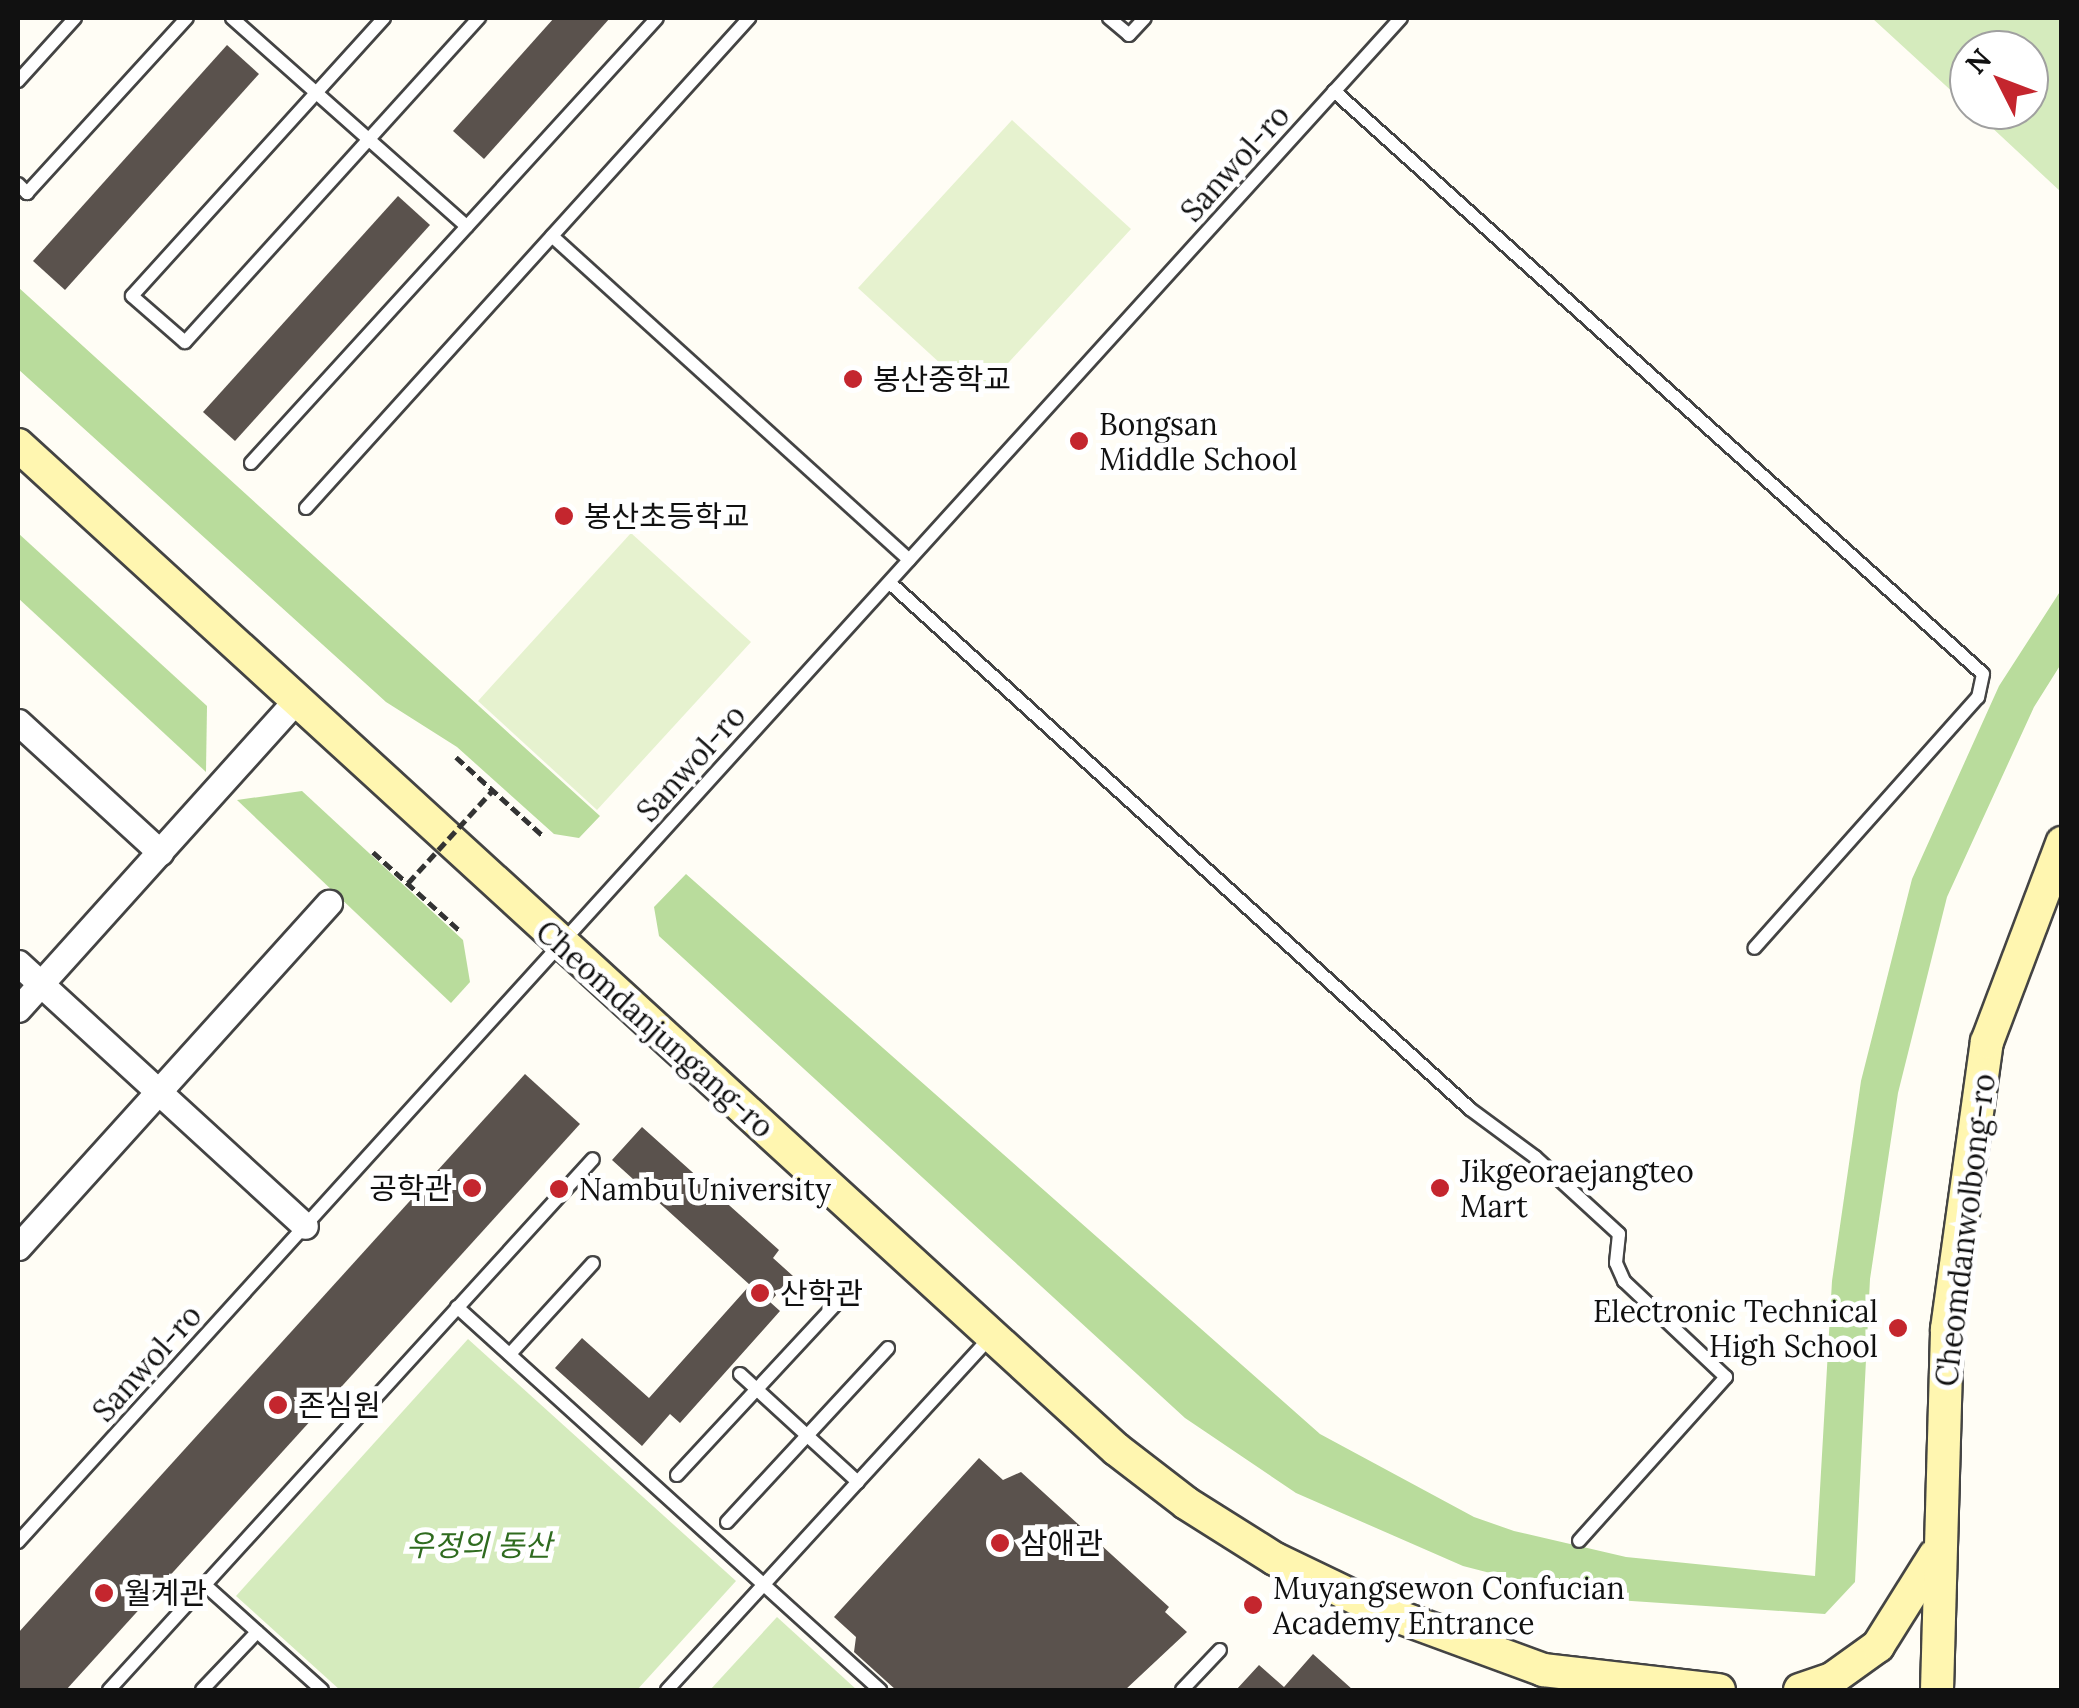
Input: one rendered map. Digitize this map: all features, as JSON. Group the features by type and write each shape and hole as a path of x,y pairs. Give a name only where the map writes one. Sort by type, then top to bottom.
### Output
{"street":[{"name":"Cheomdanjungang-ro","path":"18,446 1116,1449 1275,1559 1543,1680 1718,1690"},
{"path":"18,1009 298,699"},
{"path":"18,722 160,852"},
{"name":"Cheomdanwolbong-ro","path":"1938,1690 1947,1329 1987,1042 2062,843"},
{"path":"18,1247 329,903"},
{"path":"18,964 304,1226"},
{"path":"1800,1690 1832,1679 1878,1646 1922,1582 1941,1542"}],"lane":[{"path":"18,81 75,18"},
{"path":"18,184 27,192 186,18"},
{"path":"232,18 466,227"},
{"path":"384,18 132,296 185,342 480,18"},
{"path":"252,462 657,18"},
{"path":"306,508 749,18"},
{"path":"1110,18 1129,35 1145,18"},
{"name":"Sanwol-ro","path":"18,1542 1401,18"},
{"path":"1334,91 1983,674 1978,697 1754,948"},
{"path":"552,236 909,560"},
{"path":"890,582 1470,1110 1535,1158 1618,1234 1616,1263 1624,1281 1726,1377 1580,1541"},
{"path":"108,1690 592,1158"},
{"path":"510,1354 593,1263"},
{"path":"677,1475 838,1302"},
{"path":"458,1308 880,1690"},
{"path":"666,1690 992,1336"},
{"path":"727,1522 888,1348"},
{"path":"740,1374 858,1482"},
{"path":"205,1586 322,1690"},
{"path":"202,1690 256,1632"},
{"path":"1182,1690 1220,1650"}],"path":[{"path":"456,757 542,836"},
{"path":"408,883 492,790"},
{"path":"373,852 460,931"}],"green space":[{"path":"1872,18 2061,18 2061,192 1994,130 2049,130 2049,30 1949,30 1949,89"},
{"path":"1012,120 1131,229 977,397 858,288"},
{"path":"18,287 600,816 579,838 554,834 457,747 386,702 18,369"},
{"path":"18,533 207,706 206,772 18,598"},
{"path":"631,533 751,642 597,810 478,701"},
{"path":"2061,590 2061,664 2034,707 1947,897 1898,1093 1870,1279 1855,1582 1825,1614 1587,1598 1463,1566 1296,1493 1185,1418 659,936 654,907 686,874 1320,1434 1474,1517 1514,1531 1626,1557 1815,1576 1832,1281 1861,1081 1912,879 1999,686"},
{"path":"302,791 463,940 470,982 451,1003 237,800"},
{"name":"우정의 동산","path":"468,1339 736,1581 637,1690 340,1690 236,1596"},
{"path":"777,1617 857,1690 710,1690"}],"building":[{"path":"554,18 610,18 484,159 453,131"},
{"path":"227,45 259,74 65,290 33,261"},
{"path":"398,196 430,225 235,441 203,412"},
{"path":"525,1074 580,1124 66,1690 18,1690 18,1633"},
{"name":"산학관","path":"642,1127 779,1250 773,1258 793,1276 770,1302 780,1311 680,1423 670,1414 642,1446 555,1368 582,1338 649,1398 750,1285 612,1160"},
{"name":"삼애관","path":"979,1458 1003,1480 1021,1472 1169,1607 1165,1612 1187,1632 1125,1690 896,1690 854,1652 856,1637 834,1617"},
{"path":"1313,1654 1353,1690 1236,1690 1259,1665 1284,1687"}],"place":[{"name":"봉산중학교","path":"853,379"},
{"name":"Bongsan Middle School","path":"1079,441"},
{"name":"봉산초등학교","path":"564,516"},
{"name":"공학관","path":"472,1188"},
{"name":"Jikgeoraejangteo Mart","path":"1440,1188"},
{"name":"Nambu University","path":"559,1189"},
{"name":"산학관","path":"760,1293"},
{"name":"Electronic Technical High School","path":"1898,1328"},
{"name":"존심원","path":"278,1405"},
{"name":"삼애관","path":"1000,1543"},
{"name":"월계관","path":"104,1593"},
{"name":"Muyangsewon Confucian Academy Entrance","path":"1253,1605"}]}
